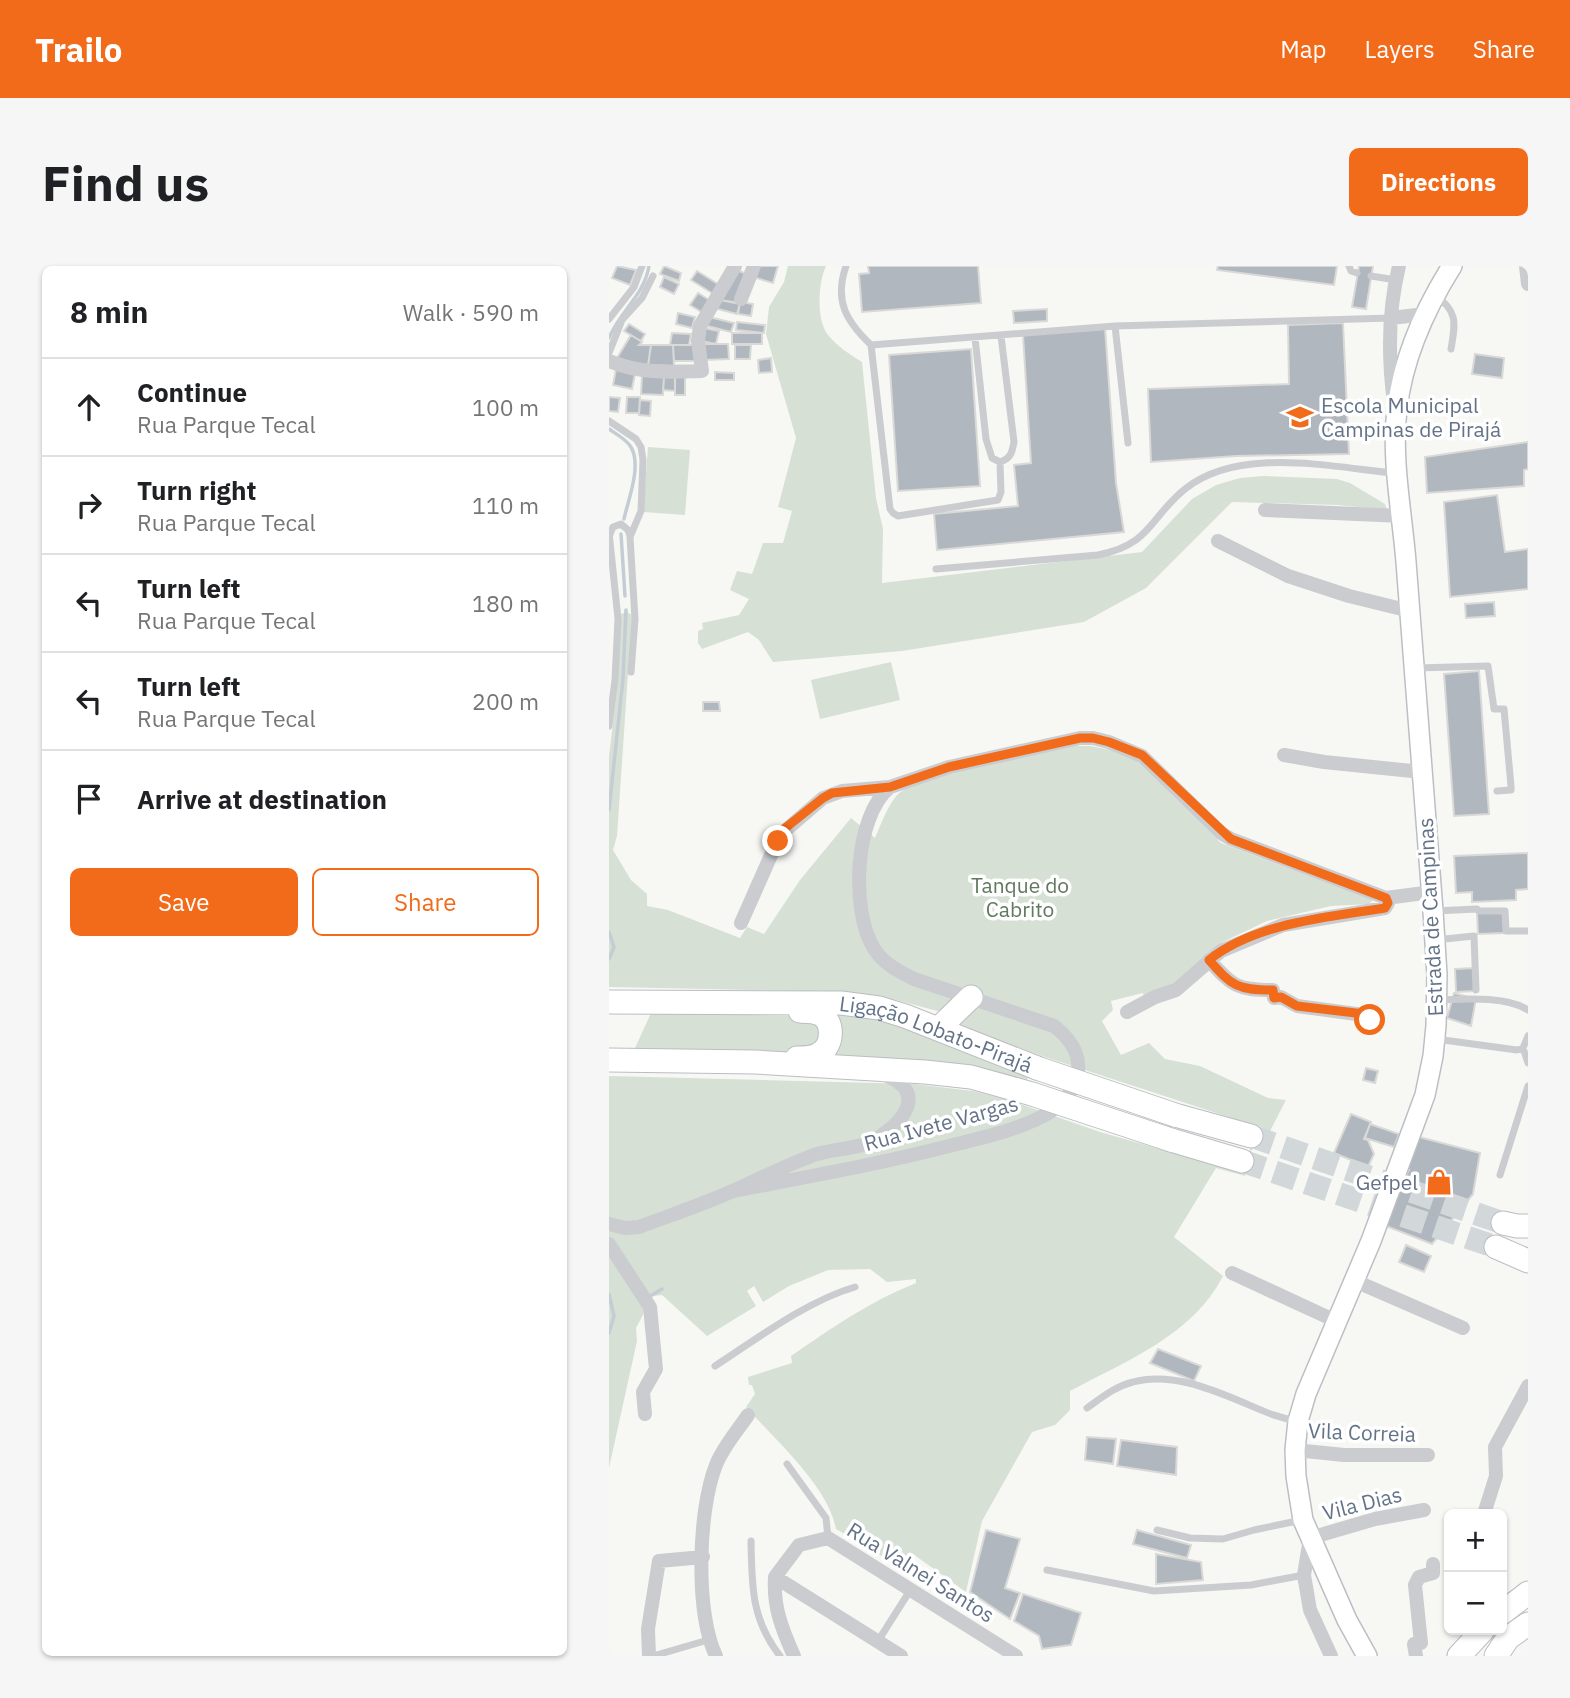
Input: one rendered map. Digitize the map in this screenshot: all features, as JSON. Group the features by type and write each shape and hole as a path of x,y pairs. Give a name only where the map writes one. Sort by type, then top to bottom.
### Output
{"main road":[{"name":"Estrada de Campinas","path":"1367,1656 1347,1620 1306,1529 1296,1476 1295,1450 1298,1421 1306,1394 1355,1281 1426,1094 1435,1039 1435,940 1403,516 1394,439 1408,359 1425,314 1452,266"},
{"path":"939,1028 971,997"},
{"name":"Ligação Lobato-Pirajá","path":"609,1002 841,1003 879,1008 939,1028 1037,1068 1175,1115 1251,1136"},
{"path":"729,1004 816,1012 829,1024 828,1044 819,1055 811,1058 755,1062"},
{"name":"Ligação Lobato-Pirajá","path":"609,1060 755,1062 971,1077 1242,1161"},
{"path":"1503,1223 1528,1226"},
{"path":"1496,1247 1528,1261"},
{"path":"1507,1609 1528,1593"},
{"path":"1496,1656 1508,1638 1528,1624"},
{"path":"1511,1656 1528,1624"},
{"path":"1459,1656 1478,1635"}],"street":[{"path":"609,360 627,369 639,371 702,371 698,341 700,326 735,266"},
{"path":"741,299 754,266"},
{"path":"1526,266 1528,284"},
{"path":"1396,419 1389,368 1391,318 1398,273"},
{"path":"1391,318 1425,314"},
{"path":"1265,510 1403,516"},
{"path":"1218,541 1288,576 1349,596 1410,611"},
{"path":"741,923 784,829 832,793 890,787 949,767 1080,738 1093,738 1142,755 1231,839 1386,898 1432,902"},
{"path":"1284,755 1422,772"},
{"name":"Rua Ivete Vargas","path":"733,1191 857,1167 979,1138 1036,1120 1066,1101 1074,1089 1079,1066 1077,1055 1063,1033 1045,1022 898,972 875,951 868,935 861,901 861,845 874,804 890,787"},
{"path":"1127,1012 1155,997 1176,990 1223,950 1285,924 1385,908 1388,903 1386,898"},
{"path":"1209,960 1231,984 1258,990 1273,990 1274,998 1281,997 1297,1006 1364,1014 1370,1020"},
{"name":"Rua Ivete Vargas","path":"609,1224 625,1228 639,1227 733,1191 821,1152 868,1142 899,1120 909,1102 908,1092 893,1078 866,1068"},
{"path":"609,1244 648,1302 651,1313 656,1369 643,1392 645,1414"},
{"path":"1232,1273 1336,1321"},
{"path":"1355,1281 1463,1328"},
{"path":"1486,1509 1496,1476 1495,1447 1528,1386"},
{"path":"716,1656 708,1640 703,1557 705,1507 717,1462 748,1415"},
{"name":"Vila Correia","path":"1295,1450 1344,1455 1428,1455"},
{"name":"Vila Dias","path":"1306,1529 1424,1510"},
{"path":"1306,1529 1304,1575 1310,1610 1331,1656"},
{"name":"Rua Valnei Santos","path":"775,1577 799,1545 828,1538 1016,1656"},
{"path":"651,1656 648,1629 659,1561 703,1557"},
{"path":"1416,1656 1413,1644 1421,1643 1415,1585 1419,1577 1433,1573 1433,1564"},
{"path":"1304,1575 1325,1570"},
{"path":"794,1656 778,1621 773,1597 775,1577 881,1648 901,1656"}],"lane":[{"path":"609,318 634,287 642,266"},
{"path":"846,266 842,292 844,308 850,324 871,345 890,509 893,513 898,516 994,502 998,500 1001,492 1000,462"},
{"path":"1349,266 1351,271 1357,273"},
{"path":"1371,276 1398,273"},
{"path":"609,353 622,320 642,298 653,276"},
{"path":"1435,295 1452,310 1455,324 1451,349"},
{"path":"871,345 1115,326 1391,318"},
{"path":"1115,326 1128,443"},
{"path":"975,338 986,439 992,458 1000,462 1007,460 1012,454 1014,442 1001,336"},
{"path":"609,421 636,439 642,453 641,512 630,537"},
{"path":"936,569 1098,555 1122,549 1139,539 1183,490 1202,476 1221,468 1241,464 1286,463 1398,473"},
{"path":"609,726 615,681 617,604 610,533 613,527 621,524 628,530 630,537 635,602 631,672"},
{"path":"617,604 635,602"},
{"path":"1415,668 1488,666 1494,709 1504,709 1511,786 1511,790 1497,791"},
{"path":"1432,902 1479,911 1505,911 1506,931 1528,931"},
{"path":"1435,940 1474,936 1476,990"},
{"path":"1437,1000 1478,999 1520,1005 1528,1010"},
{"path":"1528,1036 1523,1048 1528,1063"},
{"path":"1435,1039 1510,1050 1523,1048"},
{"path":"1500,1175 1528,1086"},
{"path":"715,1366 782,1323 839,1292 855,1287"},
{"path":"1087,1408 1108,1393 1132,1382 1159,1379 1184,1381 1241,1401 1275,1417 1298,1421"},
{"path":"787,1464 826,1518 828,1538"},
{"path":"1157,1530 1190,1538 1216,1540 1306,1529"},
{"path":"751,1541 757,1615 766,1637 781,1656"},
{"path":"1047,1570 1154,1591 1251,1585 1304,1575"},
{"path":"881,1648 911,1589"},
{"path":"651,1656 708,1640"}],"green space":[{"path":"788,266 826,266 819,301 824,328 835,343 862,362 876,498 883,529 882,583 1142,552 1192,499 1216,485 1240,478 1263,476 1337,479 1350,483 1385,504 1387,510 1338,505 1232,502 1146,588 1084,622 902,651 773,662 759,640 748,632 702,649 698,643 698,631 703,629 702,623 739,615 749,599 730,590 737,571 752,574 763,543 783,543 792,511 778,507 796,438 766,334 769,307 784,282"},
{"path":"648,447 690,450 685,515 643,512"},
{"name":"Tanque do Cabrito","path":"627,612 632,615 617,836 613,850 631,880 647,894 647,906 668,910 740,938 747,927 764,934 800,880 851,818 875,838 893,800 909,787 953,772 1072,746 1112,750 1137,761 1221,843 1373,900 1369,904 1331,906 1267,921 1223,942 1170,986 1144,997 1143,993 1111,1001 1113,1010 1102,1021 1121,1055 1149,1043 1165,1059 1200,1066 1268,1098 1286,1100 1270,1131 1258,1126 1245,1176 1216,1168 1174,1237 1223,1276 1210,1297 1194,1315 1156,1344 1070,1391 1070,1410 1055,1425 1032,1432 982,1521 966,1592 913,1554 903,1569 836,1529 823,1496 812,1480 746,1407 755,1394 752,1385 749,1385 748,1377 792,1363 791,1356 821,1335 867,1307 916,1283 916,1279 887,1282 870,1269 828,1270 789,1286 763,1302 754,1286 747,1291 756,1306 707,1336 662,1295 653,1296 636,1328 637,1341 609,1468 609,1076 914,1084 973,1091 1006,1099 1100,1132 1244,1173 1256,1126 1042,1056 965,1028 941,1012 896,1000 859,994 802,991 609,987 609,756 618,682 621,614"},
{"path":"891,662 900,700 820,719 811,680"},
{"path":"827,1011 879,1018 930,1034 1029,1074 1026,1083 827,1060"},
{"path":"651,1013 800,1016 816,1020 822,1041 796,1053 635,1048"}],"building":[{"path":"617,266 636,270 630,285 612,278"},
{"path":"664,266 681,273 679,281 660,274"},
{"path":"757,266 778,266 773,283 753,277"},
{"path":"868,266 978,266 981,303 862,312 859,274 869,273"},
{"path":"1218,266 1337,266 1334,285 1217,270"},
{"path":"1359,266 1373,266 1366,309 1352,307"},
{"path":"737,270 749,275 736,303 720,300"},
{"path":"697,271 721,286 715,295 691,280"},
{"path":"664,277 679,284 674,294 660,287"},
{"path":"698,293 711,301 703,313 690,305"},
{"path":"720,300 740,303 737,314 714,308"},
{"path":"740,302 753,304 751,316 738,314"},
{"path":"1047,309 1047,321 1014,323 1013,311"},
{"path":"678,313 695,317 692,328 676,324"},
{"path":"709,317 734,323 731,332 707,326"},
{"path":"737,322 765,325 764,333 736,330"},
{"path":"1343,323 1349,454 1236,456 1151,462 1148,389 1289,384 1288,325"},
{"path":"629,324 645,334 641,341 624,331"},
{"path":"704,328 719,331 716,344 701,341"},
{"path":"1105,328 1116,483 1124,532 937,550 934,514 1018,506 1014,465 1031,463 1023,335"},
{"path":"672,333 691,334 689,345 670,345"},
{"path":"732,333 762,333 762,344 732,344"},
{"path":"631,335 642,342 639,345 651,345 648,367 617,358"},
{"path":"703,344 728,344 729,359 704,360"},
{"path":"651,345 673,345 674,366 648,365"},
{"path":"673,345 694,345 698,361 674,361"},
{"path":"735,345 751,345 750,359 735,359"},
{"path":"971,349 980,486 898,491 889,355"},
{"path":"1475,354 1504,358 1502,378 1472,374"},
{"path":"771,358 772,372 759,373 758,360"},
{"path":"616,369 635,374 632,389 613,385"},
{"path":"715,372 734,373 734,380 715,380"},
{"path":"642,375 664,377 663,395 641,394"},
{"path":"675,376 685,376 685,395 675,395"},
{"path":"675,376 675,391 663,390 664,377"},
{"path":"609,397 620,398 618,412 609,411"},
{"path":"627,397 640,397 639,413 626,413"},
{"path":"640,400 651,401 650,416 639,415"},
{"path":"1528,442 1528,469 1524,470 1524,486 1427,493 1425,457"},
{"path":"1497,495 1505,552 1528,549 1528,589 1450,597 1444,502"},
{"path":"1494,602 1495,616 1466,618 1465,604"},
{"path":"1479,671 1489,814 1454,816 1444,674"},
{"path":"703,702 719,702 720,711 703,711"},
{"path":"1528,853 1528,889 1516,890 1516,900 1472,902 1472,892 1456,893 1454,856"},
{"path":"1504,912 1505,933 1478,934 1477,913"},
{"path":"1474,968 1475,991 1456,992 1455,969"},
{"path":"1454,993 1476,999 1471,1026 1447,1018"},
{"path":"1366,1068 1378,1071 1375,1083 1363,1080"},
{"path":"1351,1114 1371,1122 1364,1139 1368,1140 1374,1154 1368,1167 1334,1153"},
{"path":"1370,1124 1399,1134 1394,1147 1365,1138"},
{"name":"Gefpel","path":"1419,1137 1480,1153 1473,1194 1432,1244 1381,1224 1409,1170 1405,1169"},
{"path":"1406,1245 1431,1256 1424,1272 1399,1262"},
{"path":"1158,1349 1201,1366 1194,1381 1150,1363"},
{"path":"1087,1437 1116,1439 1113,1464 1085,1460"},
{"path":"1121,1440 1177,1447 1176,1475 1117,1466"},
{"path":"986,1530 1020,1539 1005,1588 1020,1593 1010,1619 970,1592"},
{"path":"1137,1530 1191,1545 1187,1558 1133,1544"},
{"path":"1156,1554 1201,1562 1203,1580 1156,1584"},
{"path":"1023,1594 1081,1613 1071,1645 1042,1649 1039,1636 1014,1621"}],"waterway":[{"path":"609,338 637,295 649,266"},
{"path":"609,429 631,447 634,455 635,473 624,519"},
{"path":"621,534 625,596"},
{"path":"609,810 623,679 626,610"},
{"path":"609,932 614,947 609,959"},
{"path":"652,1295 662,1289"},
{"path":"609,1294 614,1316 609,1333"}],"tunnel":[{"path":"1251,1136 1503,1223"},
{"path":"1242,1161 1496,1247"}],"place":[{"name":"Escola Municipal Campinas de Pirajá","path":"1300,417"},
{"name":"Gefpel","path":"1439,1182"}],"route":[{"path":"778,841 784,829 832,793 890,787 949,767 1080,738 1109,742 1142,755 1221,833 1231,839 1388,900 1385,908 1285,924 1223,950 1209,960 1231,984 1248,989 1273,990 1274,998 1281,997 1297,1006 1364,1014 1370,1020"}]}
